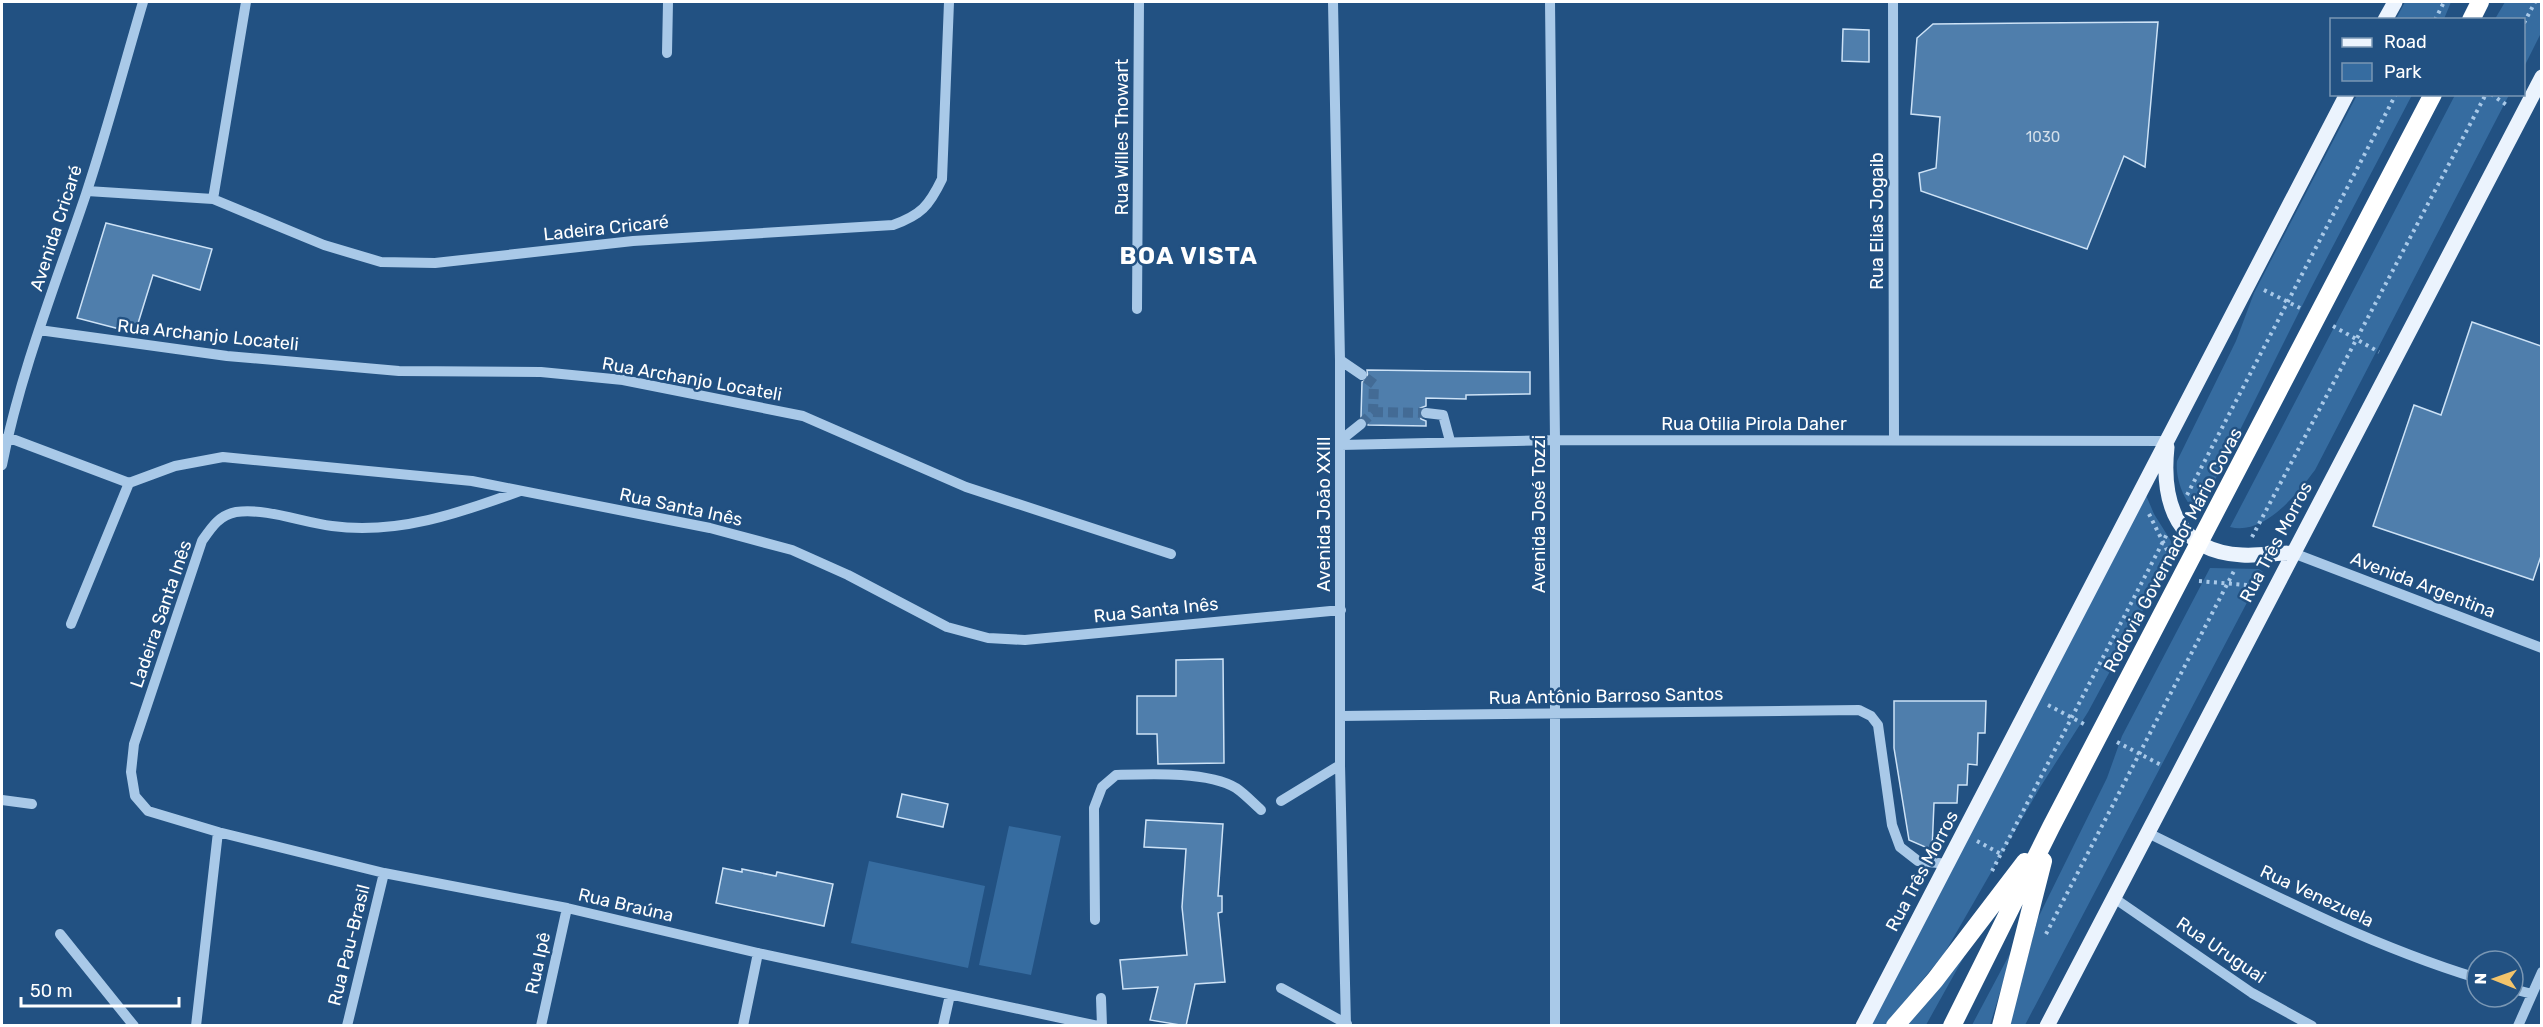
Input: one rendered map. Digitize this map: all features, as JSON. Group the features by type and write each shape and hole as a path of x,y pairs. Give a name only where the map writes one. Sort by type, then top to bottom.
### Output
{"highway":[{"path":"2472,18 2480,2"},
{"name":"Rodovia Governador Mário Covas","path":"1952,1026 2051,827 2200,546 2432,96"},
{"path":"1895,1026 1935,980 2051,827"},
{"path":"2001,1026 2051,827"}],"main road":[{"path":"2386,18 2395,2"},
{"name":"Rua Três Morros","path":"2047,1026 2541,77"},
{"name":"Rua Três Morros","path":"1863,1026 2346,96"},
{"path":"2168,441 2166,484 2176,517 2200,546 2242,555 2293,553"}],"street":[{"name":"Avenida Cricaré","path":"2,465 7,437 39,330 87,191 144,2"},
{"path":"213,199 246,2"},
{"path":"667,53 668,2"},
{"name":"Ladeira Cricaré","path":"87,191 213,199 324,245 381,262 435,263 633,241 893,225 914,218 931,201 942,179 949,2"},
{"name":"Rua Willes Thowart","path":"1137,309 1139,2"},
{"name":"Avenida João XXIII","path":"1333,2 1341,443 1340,765 1347,1025"},
{"name":"Avenida José Tozzi","path":"1550,2 1555,440 1555,1026"},
{"name":"Rua Elias Jogaib","path":"1893,2 1894,440"},
{"name":"Rua Archanjo Locateli","path":"39,330 250,358 399,371 541,372 623,380 657,386 803,416 966,487 1171,555"},
{"path":"1340,360 1362,375"},
{"path":"1426,413 1443,415 1450,441"},
{"path":"1341,443 1361,424"},
{"path":"7,437 129,483 71,624"},
{"name":"Rua Otilia Pirola Daher","path":"1341,443 1555,440 2168,441"},
{"name":"Rua Santa Inês","path":"129,483 175,466 224,457 472,481 710,528 792,550 848,575 947,627 988,639 1025,640 1341,609"},
{"name":"Ladeira Santa Inês","path":"148,811 135,796 131,772 134,744 202,541 218,519 235,512 258,512 333,526 386,528 458,513 520,491"},
{"name":"Avenida Argentina","path":"2293,553 2541,648"},
{"name":"Rua Antônio Barroso Santos","path":"1340,716 1859,710 1871,716 1878,725 1892,825 1900,847 1918,861 1948,864"},
{"path":"1281,801 1340,765"},
{"path":"1095,920 1094,808 1102,787 1116,775 1166,774 1218,781 1235,788 1261,810"},
{"path":"2,800 32,804"},
{"name":"Rua Braúna","path":"148,811 218,832 384,873 567,908 758,953 1100,1026"},
{"path":"196,1026 218,832"},
{"name":"Rua Venezuela","path":"2148,833 2350,932 2425,962 2465,974"},
{"name":"Rua Pau-Brasil","path":"346,1026 384,873"},
{"name":"Rua Uruguai","path":"2114,898 2252,993 2312,1026"},
{"name":"Rua Ipê","path":"541,1026 567,908"},
{"path":"60,934 134,1026"},
{"path":"742,1026 758,953"},
{"path":"2518,1026 2541,972"},
{"path":"1281,988 1347,1025"},
{"path":"2525,992 2532,994"},
{"path":"943,1026 950,994"},
{"path":"1100,1026 1101,998"}],"path":[{"path":"2436,18 2444,2"},
{"path":"2525,20 2535,2"},
{"path":"1990,875 2395,96"},
{"path":"1963,834 2001,854"}],"green space":[{"path":"2405,2 2451,2 2444,18 2397,18"},
{"path":"2505,2 2541,2 2541,33 2525,65 2525,18 2496,18"},
{"path":"2356,96 2411,96 2310,290 2199,512 2185,497 2177,475 2177,461 2236,341 2254,293"},
{"path":"2454,96 2508,96 2315,470 2289,501 2267,519 2243,528 2230,527"},
{"path":"2146,495 2154,514 2176,549 2088,712 2039,789 1944,954 1885,1025 1870,1026"},
{"path":"2210,568 2259,569 2263,572 2025,1025 2009,1026 2038,918 2107,778 2122,736"},
{"path":"1009,826 1061,836 1031,975 979,965"},
{"path":"869,861 985,886 968,968 851,943"},
{"path":"2014,946 1990,1025 1972,1025"},
{"path":"1965,955 1926,1025 1903,1026"}],"building":[{"path":"2158,22 2145,167 2124,156 2087,249 1921,191 1919,173 1936,168 1940,117 1911,114 1917,38 1933,24"},
{"path":"1843,29 1869,30 1869,62 1842,61"},
{"path":"106,223 212,249 200,290 153,275 135,333 77,318"},
{"path":"2472,322 2541,346 2541,556 2533,580 2373,526 2414,405 2441,415"},
{"path":"1367,370 1530,372 1530,394 1466,395 1466,399 1426,398 1426,406 1420,408 1419,413 1421,419 1426,421 1426,426 1368,425 1366,419 1361,417 1362,382 1368,379"},
{"path":"1223,659 1224,763 1158,764 1157,734 1137,734 1137,696 1176,696 1176,660"},
{"path":"1894,701 1986,701 1985,733 1978,733 1977,765 1968,764 1967,785 1958,785 1957,803 1934,803 1932,850 1909,840 1894,748"},
{"path":"902,794 948,804 943,827 897,817"},
{"path":"1146,820 1223,824 1218,896 1222,896 1222,912 1218,913 1225,982 1195,984 1186,1026 1150,1020 1158,987 1123,989 1120,960 1187,955 1182,907 1186,849 1144,847"},
{"path":"723,868 742,872 742,869 776,876 777,872 833,884 824,926 716,903"}],"tunnel":[{"path":"1361,424 1373,412 1374,384 1362,375"},
{"path":"1373,412 1426,413"}],"district":[{"name":"BOA VISTA","path":"1189,256"}]}
